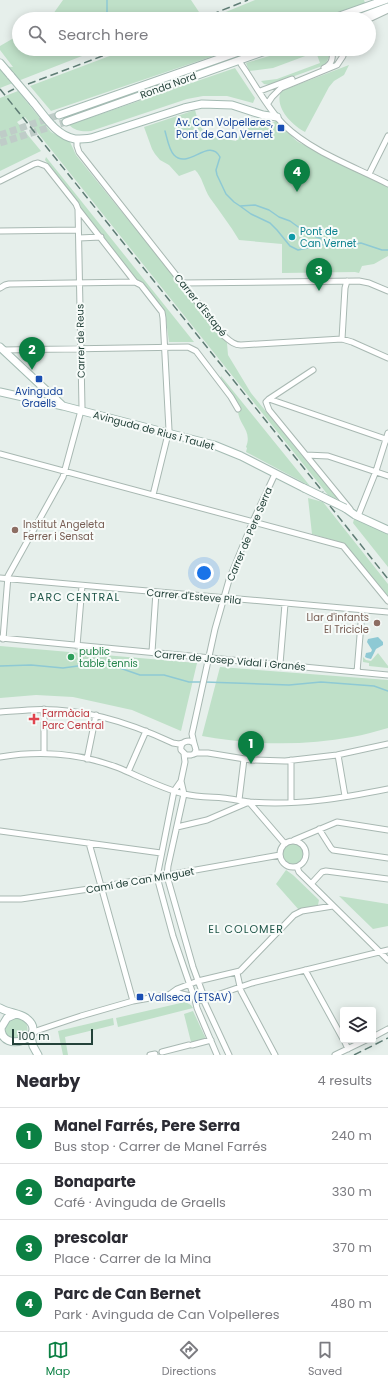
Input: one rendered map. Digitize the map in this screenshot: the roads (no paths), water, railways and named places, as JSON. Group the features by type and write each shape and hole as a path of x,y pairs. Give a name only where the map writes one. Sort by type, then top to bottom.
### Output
{"street":[{"path":"351,12 385,0"},
{"path":"376,13 388,9"},
{"path":"376,15 388,9"},
{"name":"Ronda Nord","path":"59,115 227,56"},
{"name":"Ronda Nord","path":"66,122 251,56"},
{"path":"260,92 327,66 331,62 333,56"},
{"path":"268,103 281,88 337,65 343,56"},
{"path":"0,63 56,129 64,135 77,139 91,138 184,108 202,104 232,105 264,115 277,117"},
{"path":"241,64 277,117 289,129 311,145 388,183"},
{"path":"369,174 388,136"},
{"name":"Carrer d'Estapé","path":"77,139 76,146 79,152 224,336 236,345 342,340 352,342 388,358"},
{"path":"0,181 38,163 46,166 135,282 141,285 162,312 164,318 170,426 153,495"},
{"name":"Carrer de Reus","path":"2,639 10,571 65,472 81,411 78,209"},
{"path":"0,231 78,230"},
{"path":"79,238 100,237"},
{"path":"342,340 347,281"},
{"path":"183,283 347,281 369,283 388,292"},
{"path":"0,288 9,284 135,282"},
{"path":"2,349 165,346 188,347 196,351 238,409"},
{"path":"2,349 64,406"},
{"path":"268,401 313,370"},
{"name":"Avinguda de Rius i Taulet","path":"0,392 64,406 214,445 346,508 357,516 388,530"},
{"path":"268,401 387,439"},
{"path":"268,401 269,410 357,516 376,471 388,433"},
{"path":"0,454 343,546 388,601"},
{"path":"306,455 328,456 388,476"},
{"name":"Carrer de Pere Serra","path":"195,744 192,734 223,598 253,521 275,474"},
{"name":"Carrer d'Esteve Pila","path":"0,578 362,611 388,612"},
{"path":"77,646 82,586"},
{"path":"152,652 156,592"},
{"path":"280,664 285,604"},
{"path":"357,672 362,611"},
{"name":"Carrer de Josep Vidal i Granés","path":"2,639 388,674"},
{"path":"44,710 44,753"},
{"path":"0,712 67,710 96,715 119,721 173,743 179,744 190,740 208,753"},
{"path":"87,759 96,715"},
{"path":"128,772 146,731"},
{"path":"192,734 184,742 181,748 185,762 181,781 174,791 156,877 173,936 195,998 197,1008 217,1055"},
{"path":"173,743 183,753 208,753 244,759 291,760 338,755 388,744"},
{"path":"185,762 196,750 195,744"},
{"path":"0,757 44,753 61,754 87,759 128,772 184,794 249,802 291,802 345,796 388,789"},
{"path":"338,755 345,796"},
{"path":"239,800 244,759"},
{"path":"291,760 291,802"},
{"path":"181,781 184,794 167,876 203,998 229,1055"},
{"path":"177,827 208,820 249,802"},
{"path":"249,802 284,844"},
{"path":"294,840 302,843 307,852 304,862 297,867 292,867 286,864 282,860 280,850 284,844 319,829 337,822 388,830"},
{"path":"319,829 333,850 388,858"},
{"path":"0,831 161,853"},
{"path":"89,843 133,1002"},
{"name":"Camí de Can Minguet","path":"0,899 21,899 101,887 280,855"},
{"path":"297,867 299,872 388,960"},
{"path":"311,884 322,872 326,871 388,879"},
{"path":"170,994 190,986 198,980 237,973 244,968 294,915 302,911 333,906"},
{"path":"20,1046 26,1043 36,1031 81,1016 133,1002 178,993 195,998 198,1001 240,986 388,950"},
{"path":"305,970 340,1034"},
{"path":"237,973 240,986 275,1055"},
{"path":"0,1008 22,1016 37,1026 47,1028"},
{"path":"0,1014 1,1033 4,1042 16,1046 26,1047 37,1055"},
{"path":"1,1026 7,1018 16,1014"},
{"path":"29,1020 32,1027 31,1036 33,1046 37,1055"},
{"path":"376,1035 388,1029"},
{"path":"162,1052 211,1040"},
{"path":"345,1043 348,1048"},
{"path":"335,1055 359,1043"}],"water":[{"path":"378,637 383,642 383,645 376,649 371,659 365,657 366,653 371,652 372,650 367,642 368,639"}],"waterway":[{"path":"107,0 107,12"},
{"path":"165,131 171,150 174,155 180,159 186,159 210,150 215,152 220,157 216,170 217,175 226,194 240,206 255,205 269,210 279,217 290,221 308,234 325,240 335,240 355,244 361,243 382,250 388,250"},
{"path":"240,206 251,214 270,223 290,246 298,250 321,245 343,243"},
{"path":"0,666 31,665 63,668 100,663 140,675 164,675 189,682 201,682"},
{"path":"205,682 289,685 321,682 374,686 388,691"}],"tunnel":[{"path":"0,135 59,115"},
{"path":"0,143 66,122"}],"railway":[{"path":"218,12 248,0"},
{"path":"28,84 102,56"},
{"path":"0,89 323,492"},
{"path":"8,92 14,89"},
{"path":"330,506 388,579"},
{"path":"354,1055 388,1038"}],"place":[{"name":"Av. Can Volpelleres, Pont de Can Vernet","path":"281,128"},
{"name":"Parc de Can Bernet","path":"297,192"},
{"name":"Pont de Can Vernet","path":"292,237"},
{"name":"prescolar","path":"319,291"},
{"name":"Bonaparte","path":"32,370"},
{"name":"Avinguda Graells","path":"39,379"},
{"name":"Institut Angeleta Ferrer i Sensat","path":"15,530"},
{"name":"Llar d'infants El Tricicle","path":"377,623"},
{"name":"public table tennis","path":"71,657"},
{"name":"Farmàcia Parc Central","path":"34,719"},
{"name":"Manel Farrés, Pere Serra","path":"251,764"},
{"name":"Vallseca (ETSAV)","path":"140,997"}],"district":[{"name":"PARC CENTRAL","path":"75,597"},
{"name":"EL COLOMER","path":"246,929"}]}
